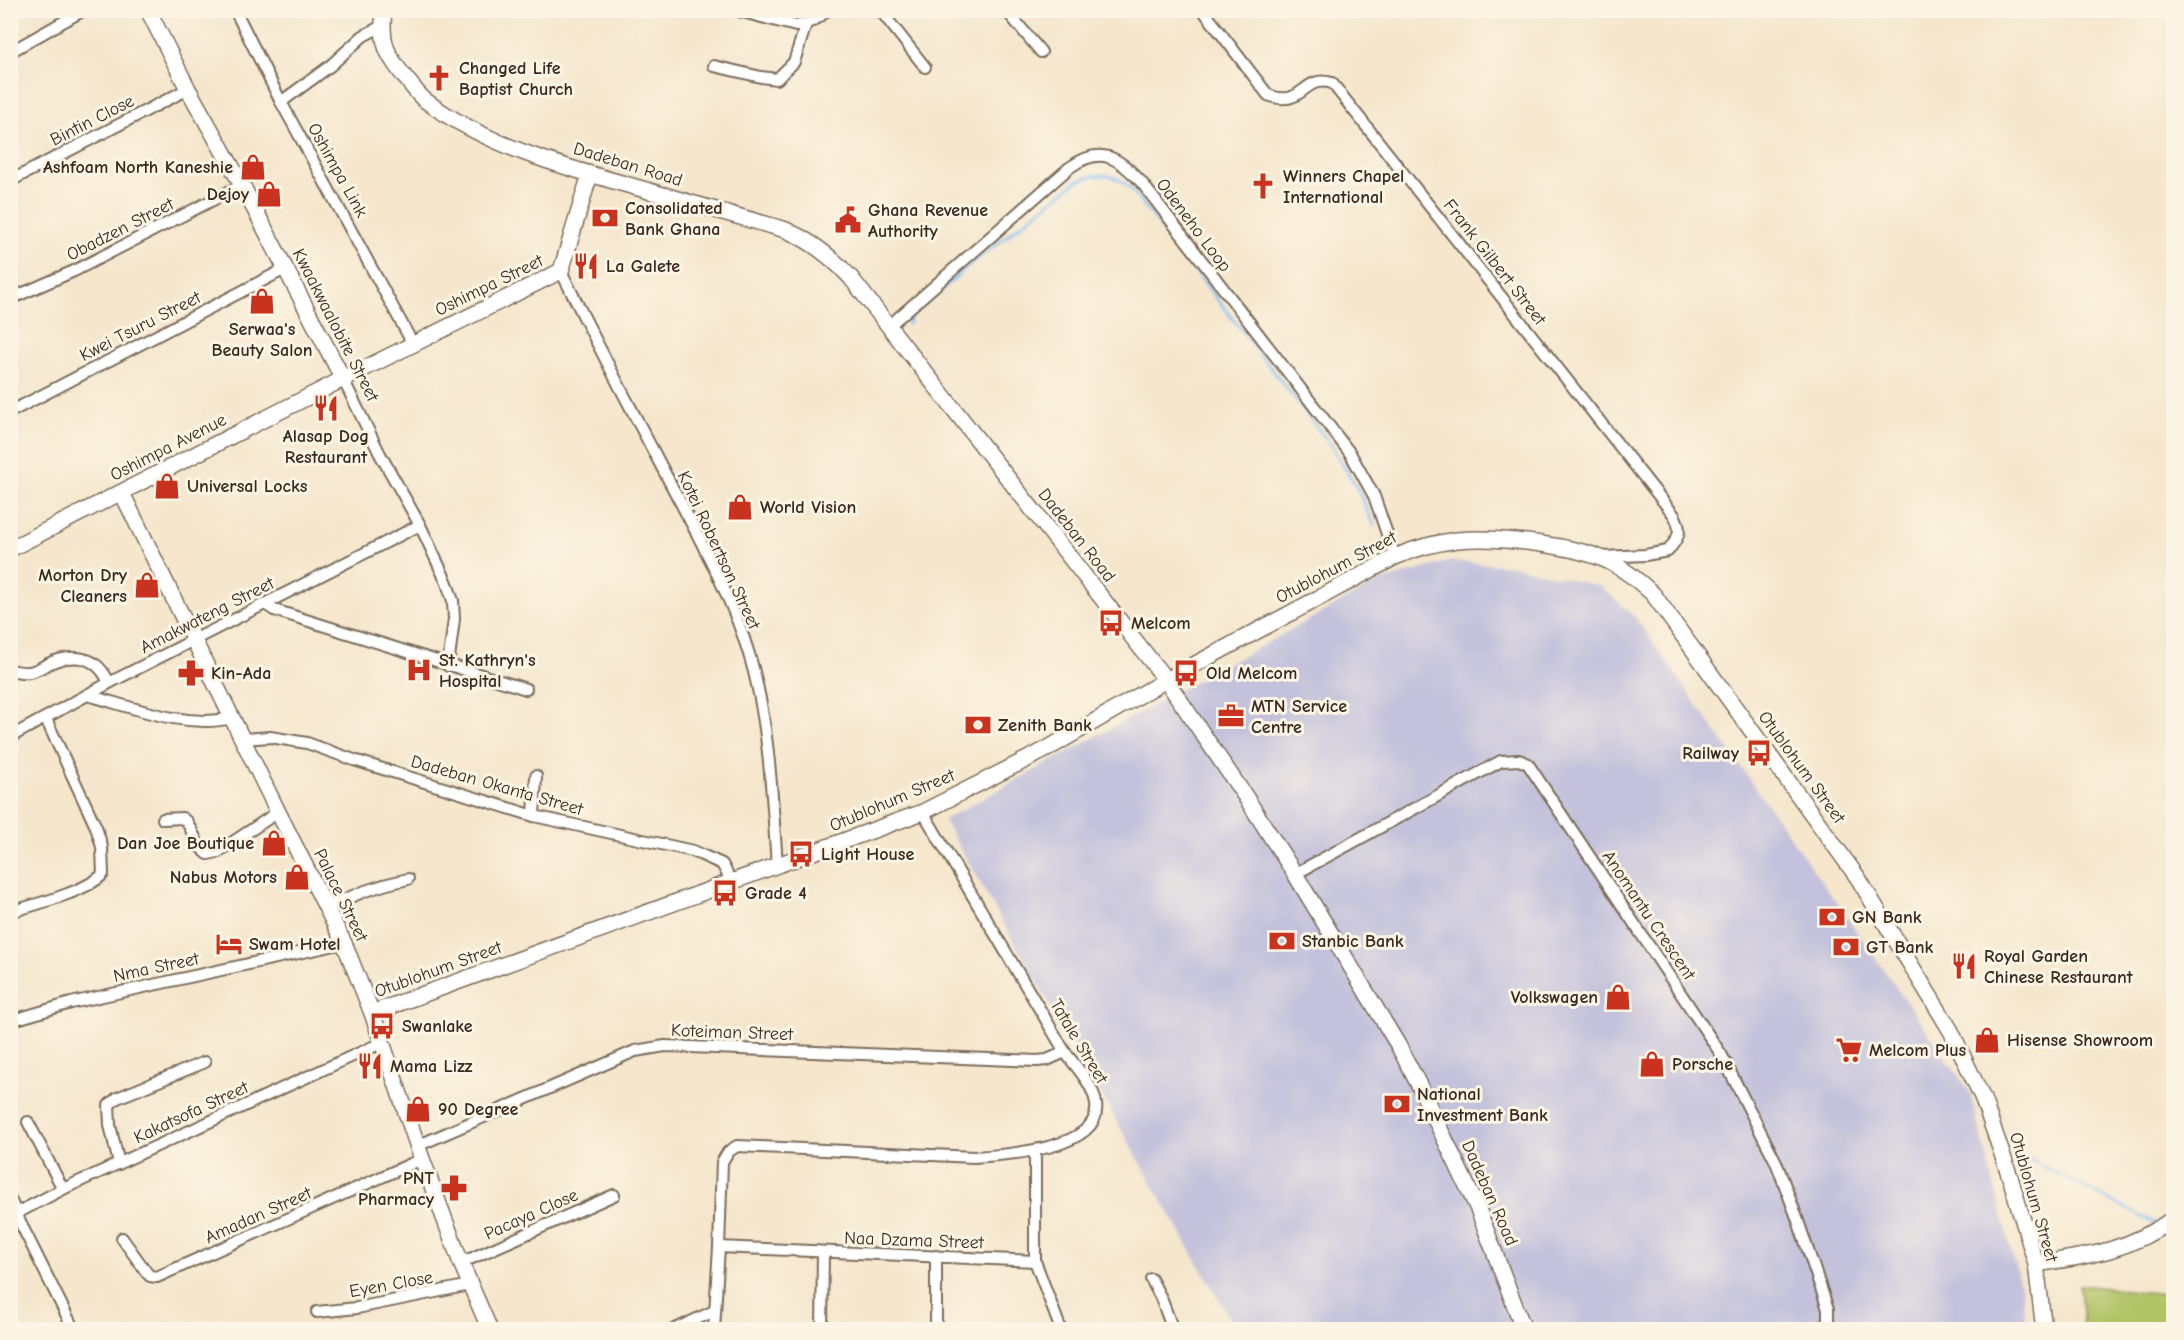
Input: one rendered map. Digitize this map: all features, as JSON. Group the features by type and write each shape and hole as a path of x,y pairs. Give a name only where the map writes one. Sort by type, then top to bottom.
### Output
{"street":[{"path":"10,52 84,10"},
{"name":"Kwaakwaalobite Street","path":"147,10 242,185 380,454 420,525 453,601 453,629 448,666"},
{"name":"Oshimpa Link","path":"235,10 281,102 413,344"},
{"name":"Dadeban Road","path":"384,10 383,43 391,60 424,100 479,134 501,144 590,174 786,230 800,236 840,266 890,325 1166,680 1245,796 1398,1046 1420,1087 1478,1209 1524,1329"},
{"path":"735,10 796,26 820,17 827,10"},
{"path":"880,10 925,67"},
{"path":"1006,10 1041,52"},
{"name":"Frank Gilbert Street","path":"1203,10 1268,95 1281,100 1291,99 1316,81 1332,82 1679,525 1679,533 1668,551 1645,555 1598,557"},
{"path":"714,66 777,79 794,62 806,24"},
{"path":"281,102 330,66 363,36 382,26"},
{"name":"Bintin Close","path":"10,181 188,89"},
{"name":"Odeneho Loop","path":"890,325 1070,168 1091,156 1111,157 1124,164 1142,183 1350,453 1374,496 1395,556"},
{"name":"Oshimpa Street","path":"343,379 561,271 590,174"},
{"name":"Obadzen Street","path":"10,299 74,271 242,185"},
{"name":"Kwei Tsuru Street","path":"10,412 285,269"},
{"name":"Kotei Robertson Street","path":"561,271 696,531 729,602 749,654 763,719 772,792 777,865"},
{"name":"Oshimpa Avenue","path":"10,549 343,379"},
{"name":"Palace Street","path":"122,493 344,943 372,1013 419,1153 461,1263 490,1329"},
{"name":"Amakwateng Street","path":"10,737 108,683 420,525"},
{"name":"Otublohum Street","path":"372,1013 923,812 1045,750 1166,680 1395,556 1416,548 1460,540 1540,544 1567,548 1598,557 1618,567 1653,594 1858,878 1899,942 1951,1031 1976,1082 2010,1178 2036,1264 2044,1329"},
{"path":"265,604 274,610 526,689"},
{"path":"10,670 29,672 54,662 78,657 88,659 102,669 108,683"},
{"path":"87,695 175,718 208,721 233,718"},
{"path":"10,912 82,888 103,874 102,847 96,827 46,718"},
{"name":"Dadeban Okanta Street","path":"243,740 270,737 307,743 534,816 693,850 722,864 732,882"},
{"name":"Anomantu Crescent","path":"1294,874 1501,761 1519,760 1528,764 1702,1023 1733,1077 1776,1162 1797,1215 1828,1309 1828,1320 1820,1329"},
{"path":"534,816 536,776"},
{"path":"163,819 182,818 187,822 195,840 208,854 218,852 278,812"},
{"name":"Tatale Street","path":"720,1247 722,1162 728,1152 737,1146 975,1157 1050,1148 1083,1133 1093,1121 1096,1105 1087,1082 1065,1052 923,812"},
{"path":"327,908 375,887 408,879"},
{"name":"Nma Street","path":"10,1021 71,1003 344,943"},
{"name":"Kakatsofa Street","path":"17,1213 63,1189 381,1043"},
{"name":"Koteiman Street","path":"419,1153 635,1050 650,1047 1037,1061 1065,1052"},
{"path":"119,1164 110,1125 109,1105 117,1098 205,1062"},
{"path":"28,1122 63,1189"},
{"path":"1035,1150 1035,1261 1061,1329"},
{"name":"Amadan Street","path":"122,1238 147,1273 157,1277 419,1153"},
{"name":"Pacaya Close","path":"461,1263 614,1195"},
{"path":"10,1199 17,1213 16,1226 74,1329"},
{"path":"2036,1264 2110,1251 2149,1236 2174,1218"},
{"path":"714,1329 720,1247"},
{"name":"Naa Dzama Street","path":"720,1247 1035,1261"},
{"path":"822,1329 823,1253"},
{"path":"936,1256 936,1329"},
{"path":"1150,1279 1161,1298 1173,1329"},
{"name":"Eyen Close","path":"317,1312 357,1308 470,1285"},
{"path":"673,1329 714,1311"}],"shaded area":[{"path":"1451,561 1513,566 1601,587 1635,617 1970,1092 2021,1289 2027,1329 1236,1329 944,820 1378,582"}],"green space":[{"path":"2080,1285 2173,1295 2173,1329 2083,1329"}],"waterway":[{"path":"908,324 911,316 971,264 1076,182 1104,175 1115,178 1133,191 1331,445 1356,486 1374,525"},
{"path":"2017,1153 2156,1224"},
{"path":"2167,1229 2174,1232"}],"place":[{"name":"Changed Life Baptist Church","path":"439,78"},
{"name":"Ashfoam North Kaneshie","path":"253,167"},
{"name":"Winners Chapel International","path":"1263,186"},
{"name":"Dejoy","path":"269,194"},
{"name":"Consolidated Bank Ghana","path":"605,218"},
{"name":"Ghana Revenue Authority","path":"848,220"},
{"name":"La Galete","path":"586,266"},
{"name":"Serwaa's Beauty Salon","path":"262,301"},
{"name":"Alasap Dog Restaurant","path":"326,408"},
{"name":"Universal Locks","path":"167,486"},
{"name":"World Vision","path":"740,507"},
{"name":"Morton Dry Cleaners","path":"147,585"},
{"name":"Melcom","path":"1111,623"},
{"name":"St. Kathryn's Hospital","path":"419,670"},
{"name":"Kin-Ada","path":"191,673"},
{"name":"Old Melcom","path":"1186,673"},
{"name":"MTN Service Centre","path":"1231,716"},
{"name":"Zenith Bank","path":"978,725"},
{"name":"Railway","path":"1759,753"},
{"name":"Dan Joe Boutique","path":"274,843"},
{"name":"Light House","path":"801,854"},
{"name":"Nabus Motors","path":"297,877"},
{"name":"Grade 4","path":"725,893"},
{"name":"GN Bank","path":"1832,917"},
{"name":"Stanbic Bank","path":"1282,941"},
{"name":"Swam Hotel","path":"229,944"},
{"name":"GT Bank","path":"1846,947"},
{"name":"Royal Garden Chinese Restaurant","path":"1964,966"},
{"name":"Volkswagen","path":"1618,997"},
{"name":"Swanlake","path":"382,1026"},
{"name":"Hisense Showroom","path":"1987,1040"},
{"name":"Melcom Plus","path":"1849,1050"},
{"name":"Porsche","path":"1652,1064"},
{"name":"Mama Lizz","path":"370,1066"},
{"name":"National Investment Bank","path":"1397,1104"},
{"name":"90 Degree","path":"418,1109"},
{"name":"PNT Pharmacy","path":"454,1188"}]}
